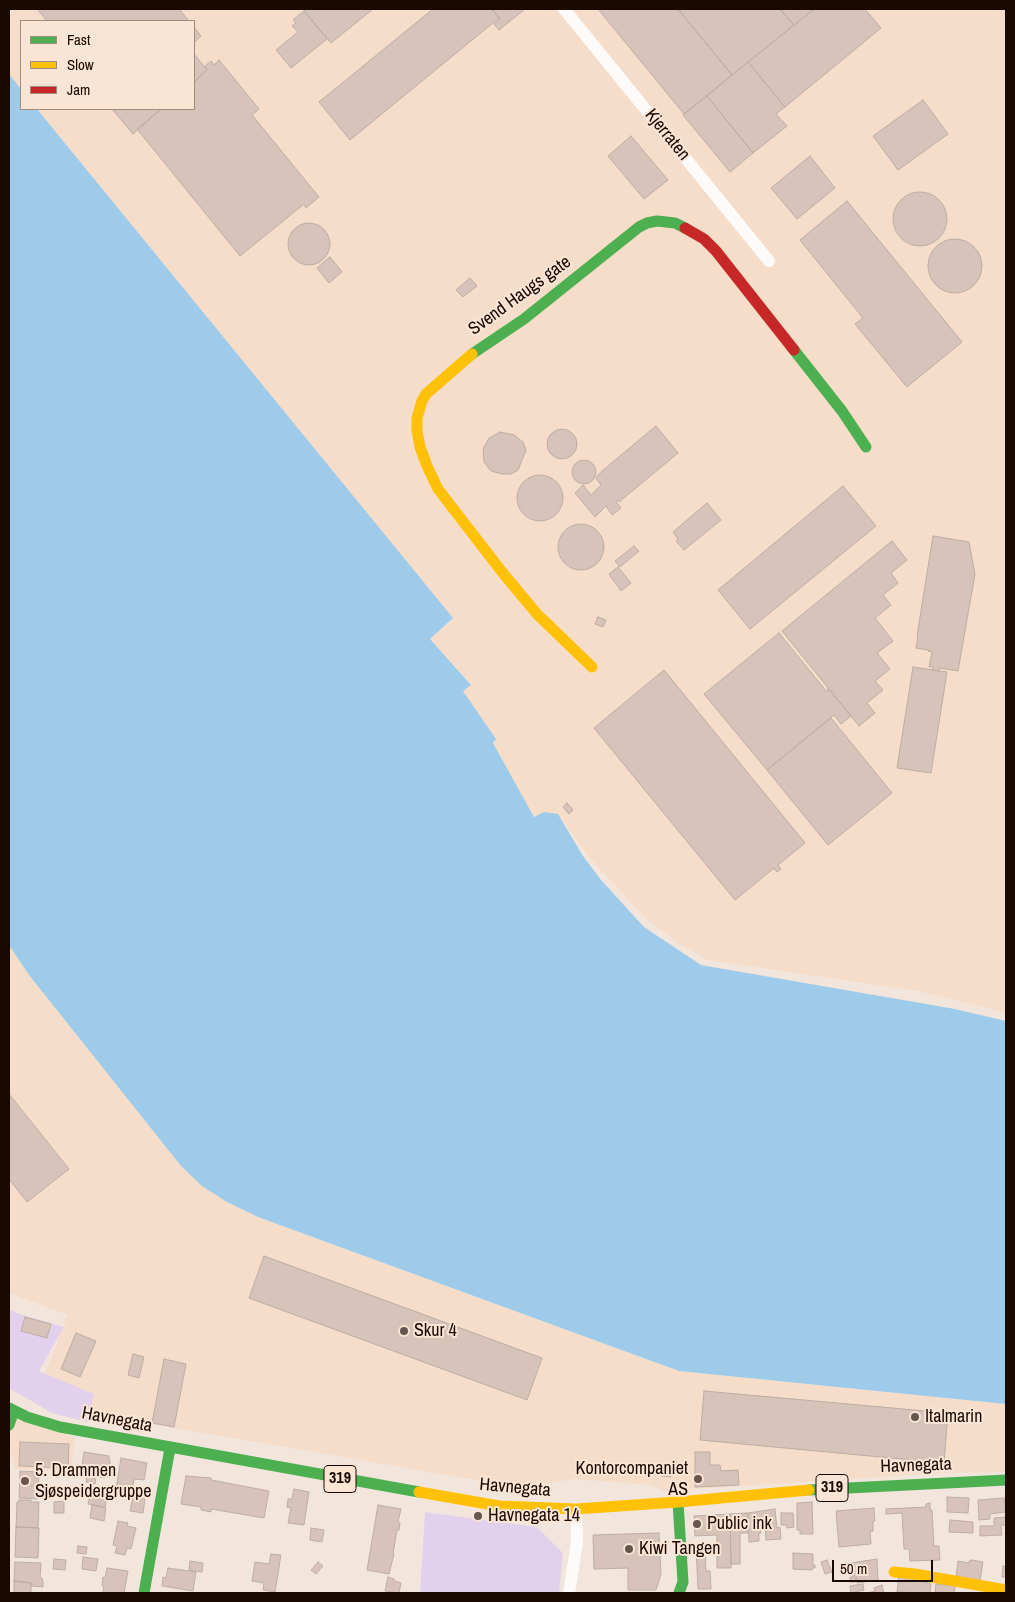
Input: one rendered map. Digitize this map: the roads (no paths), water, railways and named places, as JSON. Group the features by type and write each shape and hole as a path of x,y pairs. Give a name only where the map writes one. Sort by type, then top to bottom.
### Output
{"street":[{"name":"Kjerraten","path":"564,9 769,261"},
{"name":"Svend Haugs gate","path":"592,667 537,614 508,579 438,489 420,447 417,418 426,394 478,348 524,319 639,227 657,222 675,223 704,239 716,251 842,412 866,447"},
{"name":"Havnegata","path":"11,1409 27,1417 60,1427 499,1506 576,1509 822,1489 1006,1480"},
{"path":"9,1425 11,1409"},
{"path":"144,1593 170,1448"},
{"path":"678,1502 683,1582 679,1593"},
{"path":"570,1593 577,1542 576,1509"},
{"path":"894,1572 1006,1590"}],"water":[{"path":"9,74 20,88 20,110 38,110 453,618 430,639 471,685 463,691 496,739 493,743 534,817 544,812 558,814 583,856 601,880 644,927 701,965 955,1009 1006,1021 1006,1404 679,1371 258,1217 227,1202 202,1186 181,1166 29,975 9,945"}],"place":[{"name":"Skur 4","path":"404,1331"},
{"name":"Italmarin","path":"915,1417"},
{"name":"Kontorcompaniet AS","path":"698,1479"},
{"name":"5. Drammen Sjøspeidergruppe","path":"25,1481"},
{"name":"Havnegata 14","path":"478,1516"},
{"name":"Public ink","path":"697,1524"},
{"name":"Kiwi Tangen","path":"629,1549"}]}
